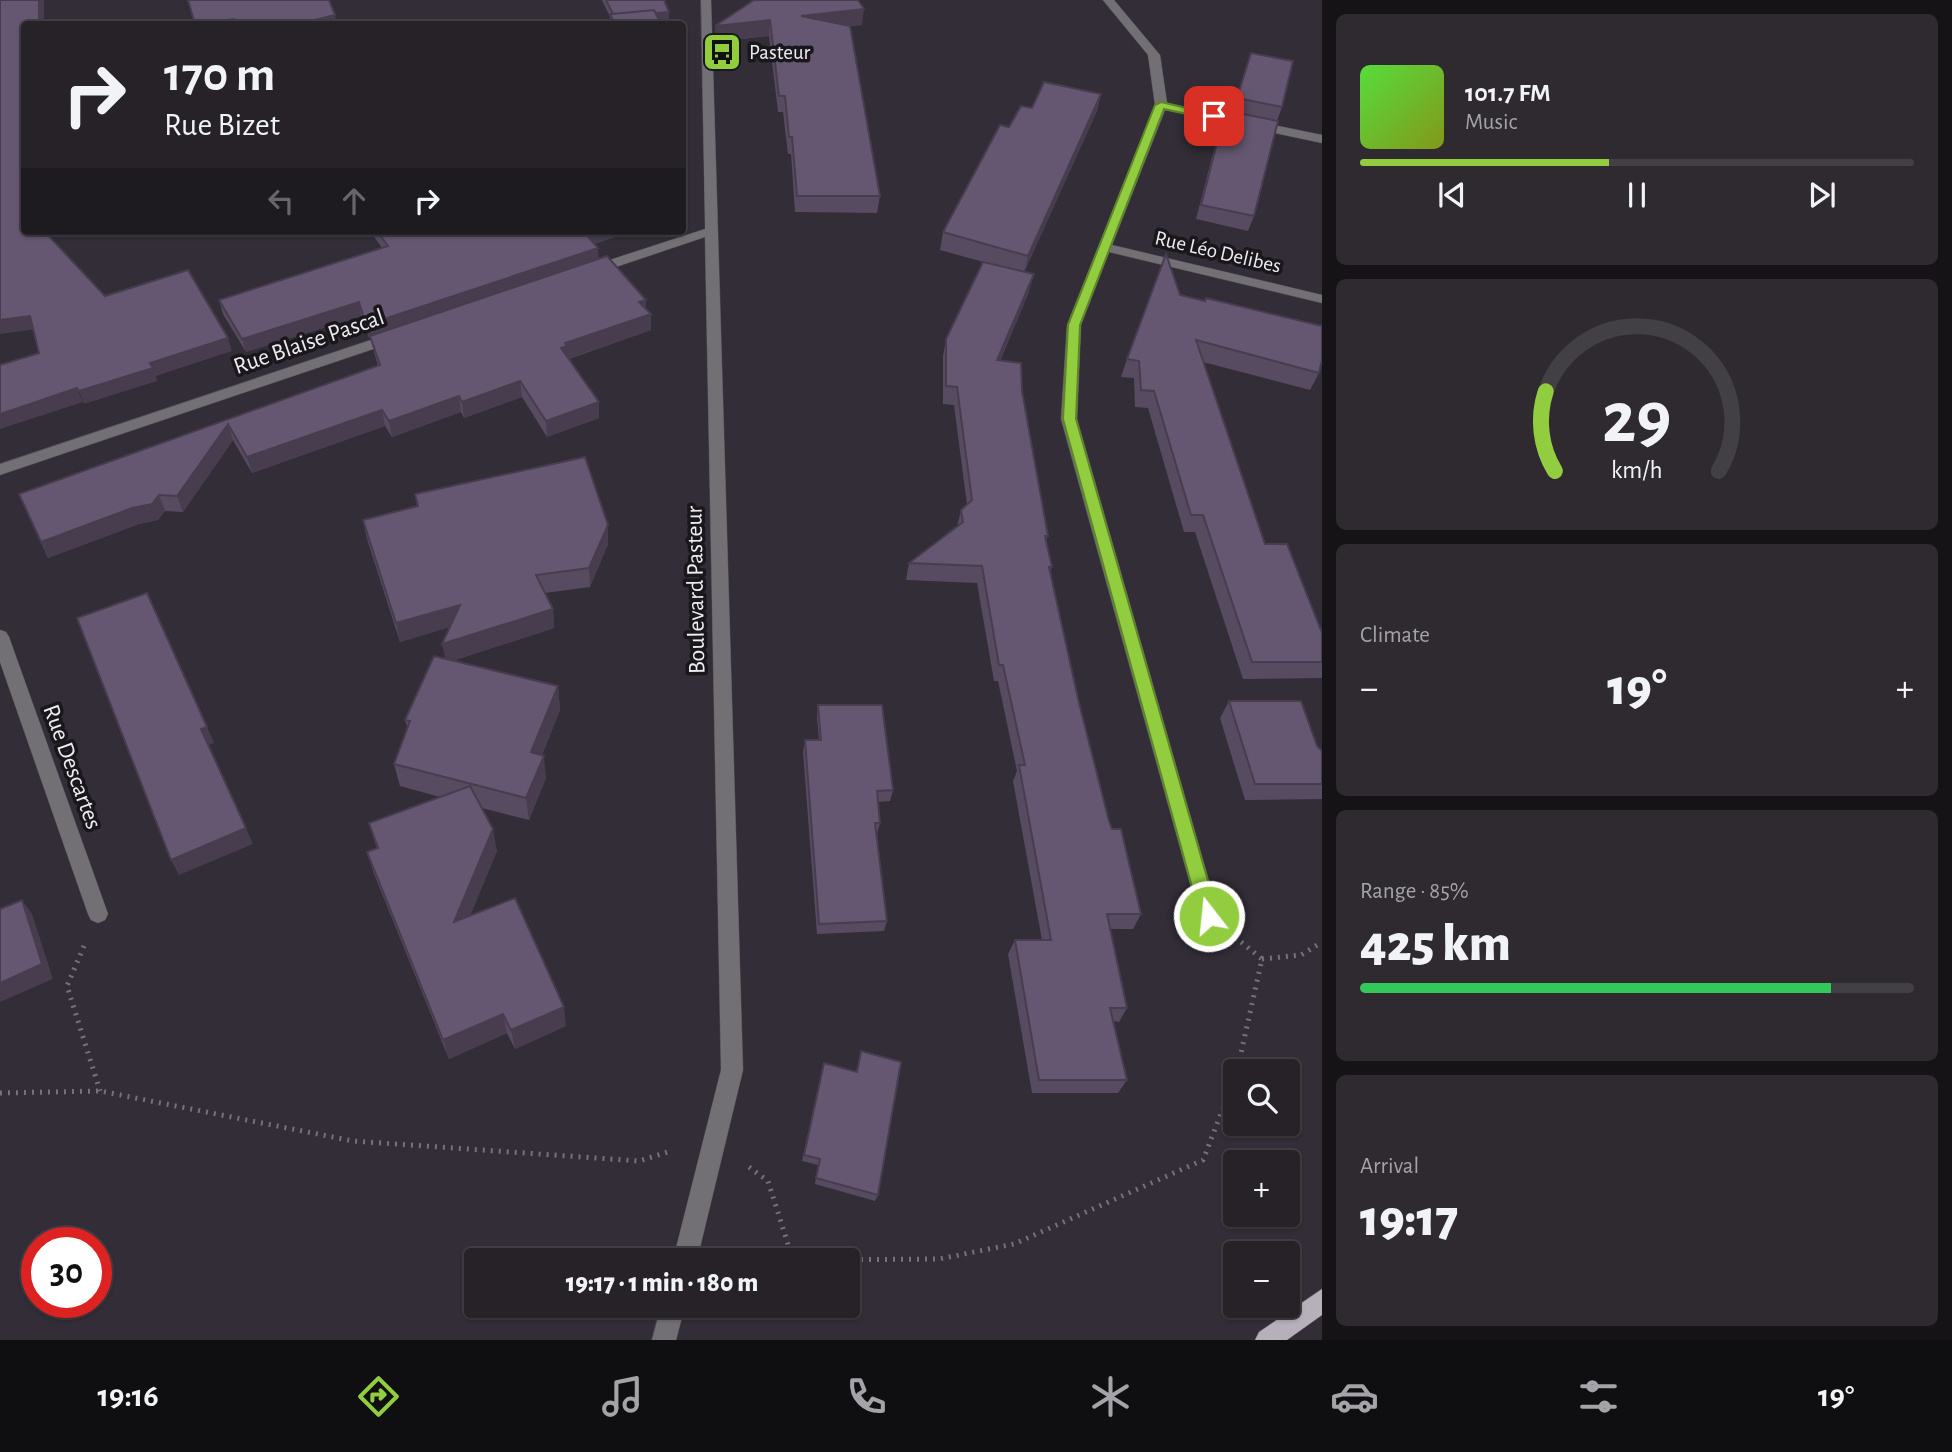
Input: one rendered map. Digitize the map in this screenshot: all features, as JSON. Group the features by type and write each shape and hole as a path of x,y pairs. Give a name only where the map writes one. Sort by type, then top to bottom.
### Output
{"main road":[{"path":"1267,1340 1322,1301"}],"street":[{"name":"Boulevard Pasteur","path":"688,1248 732,1070 706,0"},
{"path":"1108,0 1154,55 1161,105 1074,325 1069,419 1209,916"},
{"path":"1161,105 1322,139"},
{"path":"580,274 712,231"},
{"name":"Rue Léo Delibes","path":"1104,247 1322,299"},
{"name":"Rue Blaise Pascal","path":"0,470 408,332"},
{"name":"Rue Descartes","path":"0,637 98,914"},
{"path":"664,1340 670,1318"}],"path":[{"path":"98,914 67,986 100,1091"},
{"path":"1209,916 1262,959 1301,955 1322,942"},
{"path":"1239,1059 1262,959"},
{"path":"0,1093 100,1091 353,1141 639,1161 713,1139 768,1181 789,1248"},
{"path":"860,1260 939,1259 1014,1244 1203,1160 1223,1107"}],"building":[{"path":"0,0 39,0 39,21 21,21 21,235 48,235 105,296 188,270 228,338 150,363 153,368 79,391 77,388 0,414 0,365 39,353 30,316 0,320"},
{"path":"188,0 329,0 335,15 310,21 194,21"},
{"path":"606,0 664,0 669,12 656,13 654,10 613,14"},
{"path":"754,0 858,0 864,9 801,16 850,26 880,196 797,196 792,137 789,137 785,96 779,96 770,20 715,26"},
{"path":"654,10 660,21 614,21 610,14"},
{"path":"1251,53 1293,61 1282,107 1237,98"},
{"path":"1044,82 1101,94 1028,256 943,232 1000,125 1009,127 1021,106 1032,108"},
{"path":"1233,112 1278,121 1254,216 1201,205 1217,143 1223,144"},
{"path":"380,235 587,235 598,248 366,325 359,302 242,339 219,300 388,246"},
{"path":"1166,254 1180,295 1205,301 1206,298 1322,326 1322,360 1319,373 1196,340 1265,544 1287,544 1322,633 1322,662 1252,662 1203,515 1191,515 1154,391 1141,390 1139,361 1127,359"},
{"path":"607,256 646,300 639,302 651,314 565,343 567,346 561,348 599,402 546,421 520,381 462,402 459,396 389,421 382,410 247,457 228,424 177,496 159,495 152,504 132,508 41,542 19,494 380,365 370,336"},
{"path":"983,262 1034,274 997,360 1021,363 1022,391 1048,536 1045,536 1052,567 1049,567 1109,821 1112,829 1121,829 1141,914 1107,914 1127,1008 1110,1008 1127,1080 1039,1080 1015,940 1051,940 1019,765 1025,765 1003,665 999,665 982,566 909,563 963,522 961,510 972,500 957,387 946,386 946,339"},
{"path":"585,457 608,525 589,568 536,575 553,609 442,644 460,605 396,623 363,520 418,506 415,494"},
{"path":"147,593 207,727 201,729 246,828 171,860 77,618"},
{"path":"434,656 558,686 531,752 544,756 526,798 394,764 410,721 405,720"},
{"path":"1229,701 1301,701 1317,746 1322,751 1322,784 1255,784"},
{"path":"818,705 882,705 893,790 877,791 880,823 875,823 887,921 819,924 805,740 821,740"},
{"path":"470,786 493,829 454,922 515,898 564,1007 511,1030 503,1014 443,1040 367,852 378,848 369,823"},
{"path":"22,900 42,964 0,983 0,909"},
{"path":"861,1051 901,1062 878,1195 816,1178 820,1159 804,1155 824,1063 857,1072"}],"place":[{"name":"Pasteur","path":"722,52"}],"route":[{"path":"1209,916 1069,419 1074,325 1161,105 1214,116"}]}
